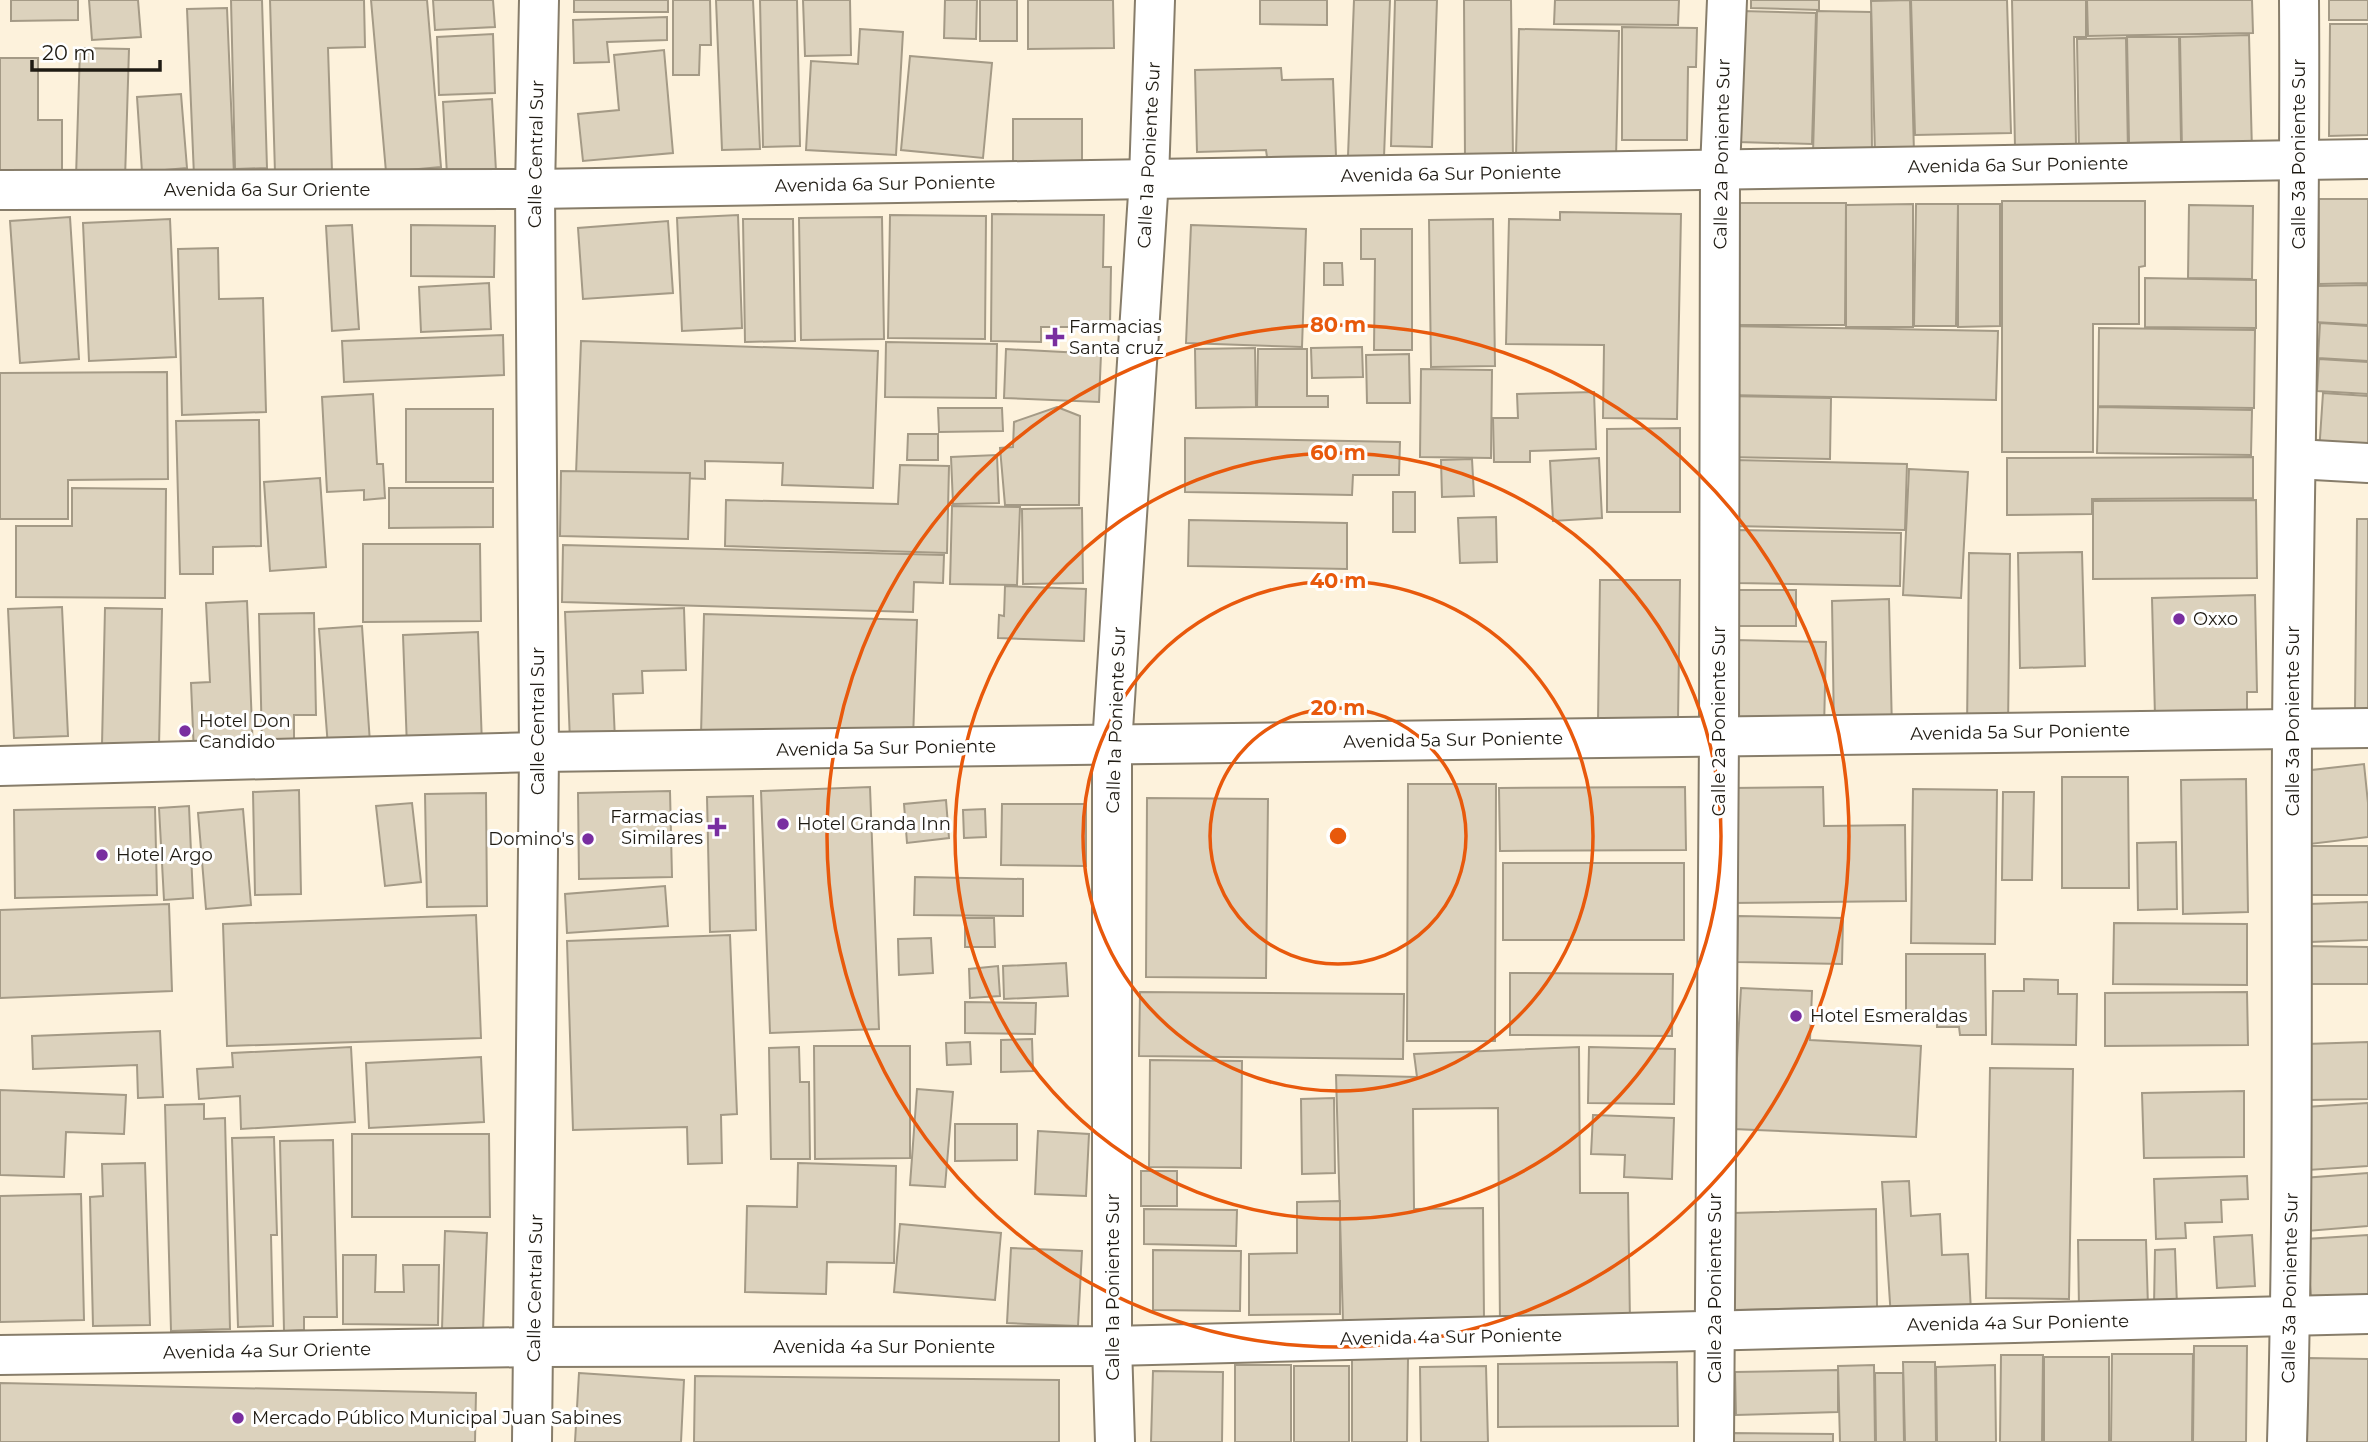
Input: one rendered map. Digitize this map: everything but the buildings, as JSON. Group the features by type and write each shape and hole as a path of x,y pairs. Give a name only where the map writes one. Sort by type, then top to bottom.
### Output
{"street":[{"name":"Calle Central Sur","path":"532,1442 539,752 535,189 539,0"},
{"name":"Calle 1a Poniente Sur","path":"1115,1442 1112,1346 1112,745 1149,179 1155,0"},
{"name":"Calle 2a Poniente Sur","path":"1714,1442 1720,170 1727,0"},
{"name":"Calle 3a Poniente Sur","path":"2287,1442 2291,1316 2292,729 2300,160 2299,0"},
{"name":"Avenida 6a Sur Poniente","path":"535,189 2368,159"},
{"name":"Avenida 6a Sur Oriente","path":"0,190 535,189"},
{"path":"2296,459 2368,463"},
{"name":"Avenida 5a Sur Poniente","path":"0,766 539,752 2368,727"},
{"name":"Avenida 4a Sur Poniente","path":"534,1348 1112,1346 2368,1314"},
{"name":"Avenida 4a Sur Oriente","path":"0,1354 534,1348"}],"place":[{"name":"Farmacias Santa cruz","path":"1055,337"},
{"name":"Oxxo","path":"2179,619"},
{"name":"Hotel Don Candido","path":"185,731"},
{"name":"Hotel Granda Inn","path":"783,824"},
{"name":"Farmacias Similares","path":"717,827"},
{"name":"Domino's","path":"588,839"},
{"name":"Hotel Argo","path":"102,855"},
{"name":"Hotel Esmeraldas","path":"1796,1016"},
{"name":"Mercado Público Municipal Juan Sabines","path":"238,1418"}]}
